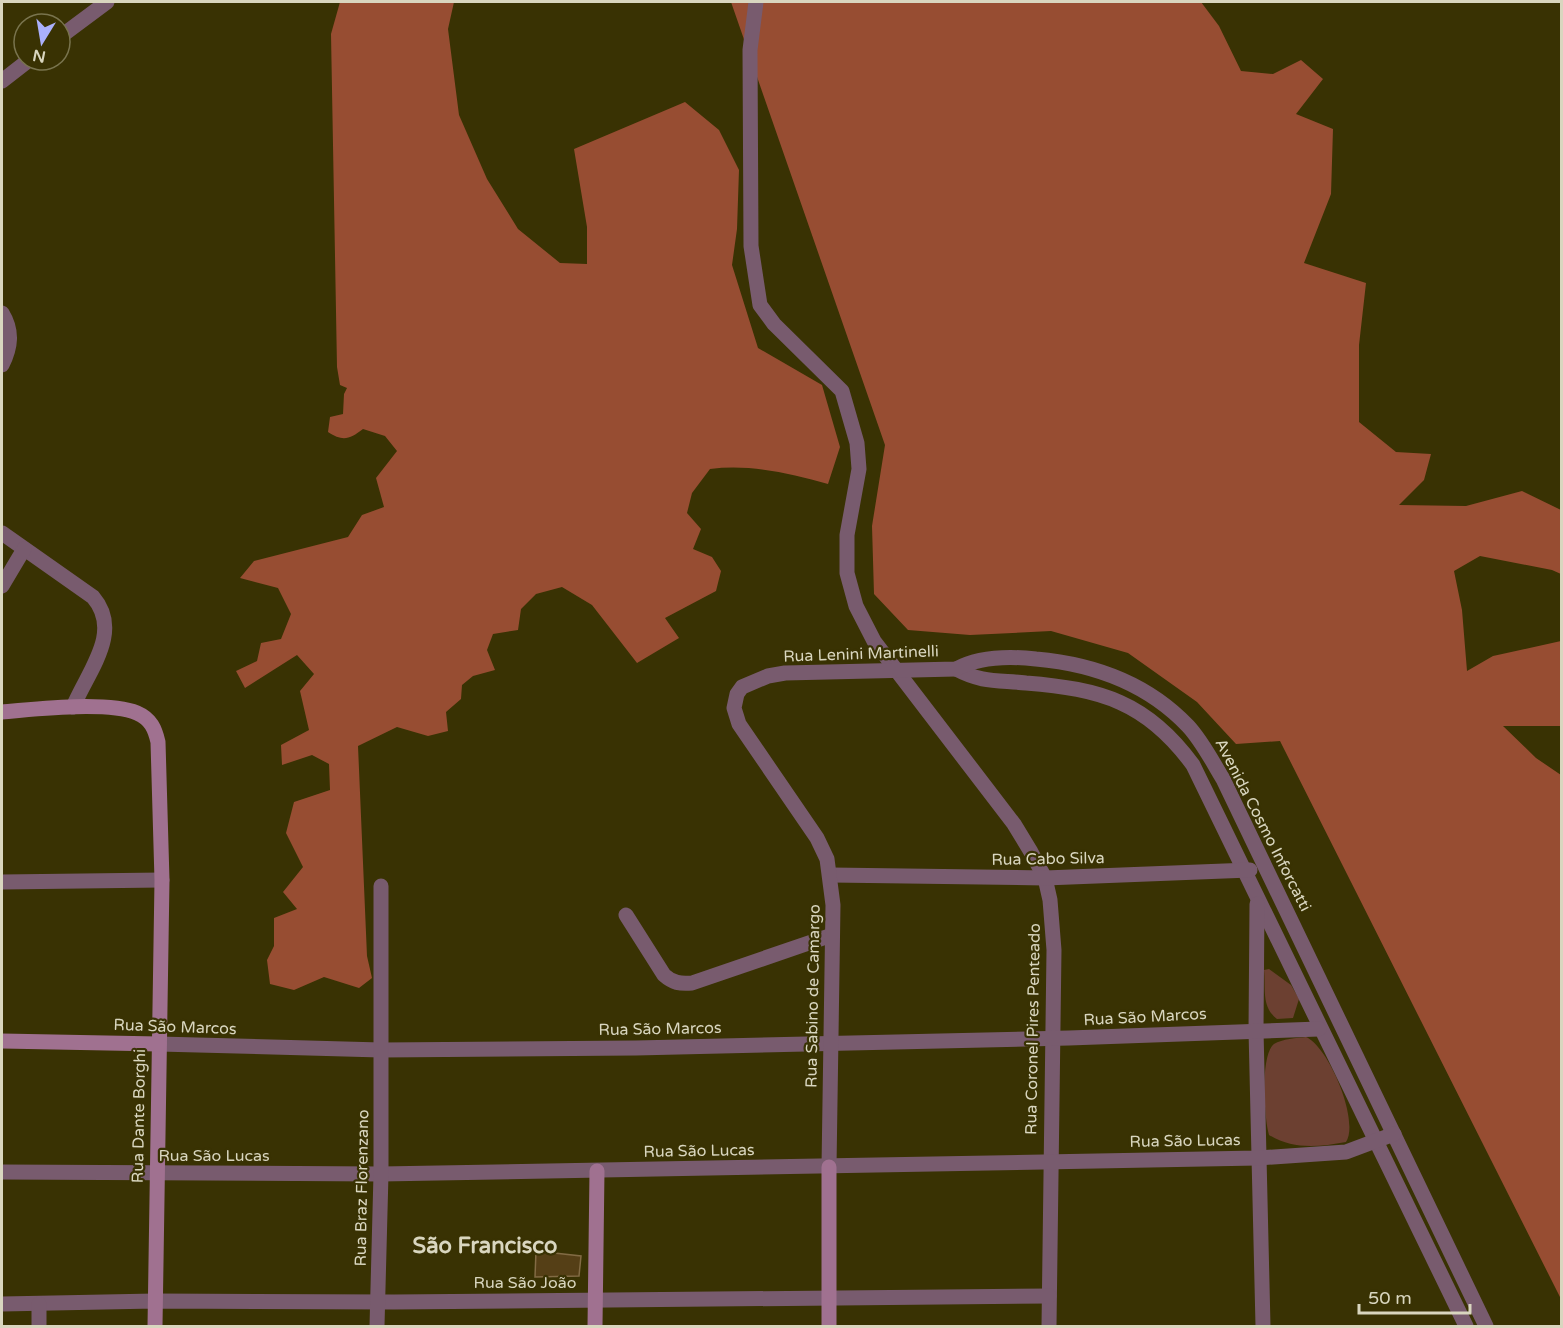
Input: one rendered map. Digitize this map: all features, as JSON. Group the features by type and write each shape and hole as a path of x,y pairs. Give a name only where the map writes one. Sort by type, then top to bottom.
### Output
{"street":[{"path":"72,28 107,2"},
{"name":"Rua Coronel Pires Penteado","path":"756,2 750,50 751,234 760,305 774,324 842,390 857,443 859,469 847,534 847,573 856,606 874,641 1014,824 1045,878 1053,924 1049,1326"},
{"path":"2,312 9,330 9,350 2,365"},
{"path":"2,533 93,597 102,608 106,619 103,640 73,707 2,712"},
{"path":"2,586 24,549"},
{"name":"Avenida Cosmo Inforcatti","path":"956,669 972,660 1021,657 1051,660 1109,672 1167,707 1202,743 1223,779 1486,1326"},
{"path":"956,669 975,679 1088,690 1116,699 1150,720 1176,742 1192,765 1374,1143 1466,1326"},
{"name":"Rua Lenini Martinelli","path":"737,694 751,682 785,673 956,669"},
{"name":"Rua Sabino de Camargo","path":"737,694 734,708 740,724 817,838 827,859 831,875 829,1326"},
{"name":"Rua Dante Borghi","path":"73,707 138,713 154,726 160,759 162,880 155,1326"},
{"name":"Rua Cabo Silva","path":"831,875 1045,878 1244,872 1264,865"},
{"path":"2,882 162,880"},
{"name":"Rua Braz Florenzano","path":"377,1326 381,1174 381,886"},
{"path":"1257,900 1256,1030 1263,1326"},
{"path":"626,915 664,975 672,982 681,983 692,983 832,935"},
{"name":"Rua São Marcos","path":"2,1041 381,1050 830,1044 1053,1039 1319,1029"},
{"name":"Rua São Lucas","path":"2,1172 381,1174 1258,1158 1346,1152 1394,1134"},
{"path":"595,1326 597,1171"},
{"name":"Rua São João","path":"2,1304 155,1301 378,1302 1049,1296"},
{"path":"39,1304 39,1326"}],"shaded area":[{"path":"340,2 454,2 448,29 459,115 487,179 518,229 560,263 587,264 587,227 574,149 685,102 719,130 739,170 737,229 732,265 758,348 822,385 840,447 828,484 769,470 710,469 692,493 687,513 701,529 693,549 712,557 721,571 716,591 665,618 679,638 637,663 592,605 562,587 536,594 521,609 518,630 493,634 487,650 495,670 473,676 462,685 461,699 446,712 448,731 428,736 397,727 358,746 367,956 372,978 359,988 324,977 294,990 270,984 267,960 274,946 274,918 297,909 283,892 303,867 286,833 294,802 330,790 329,764 312,755 282,765 281,745 309,730 300,691 314,674 297,655 245,688 236,671 257,661 261,643 281,639 291,614 278,588 240,578 254,561 348,537 362,515 384,507 376,478 397,451 385,436 363,429 346,438 328,432 330,417 343,414 344,394 347,388 340,385 337,367 331,34"},
{"path":"731,2 1201,2 1219,26 1241,71 1273,74 1301,60 1323,79 1296,114 1333,129 1331,194 1304,263 1366,283 1359,345 1359,422 1396,452 1431,454 1424,480 1399,505 1466,506 1522,491 1561,510 1561,574 1552,570 1480,556 1454,571 1462,610 1467,671 1493,656 1561,641 1561,726 1503,726 1536,758 1561,775 1561,1299 1280,741 1236,744 1197,702 1128,653 1051,631 970,635 908,630 874,594 872,526 885,445"},
{"path":"1269,969 1291,985 1299,999 1293,1018 1277,1019 1268,1009 1264,970"},
{"path":"1306,1037 1315,1043 1324,1054 1339,1085 1349,1118 1346,1142 1306,1146 1288,1143 1269,1135 1264,1087 1270,1050 1277,1042"}],"building":[{"path":"536,1251 581,1256 579,1276 535,1277"}],"district":[{"name":"São Francisco","path":"485,1246"}]}
